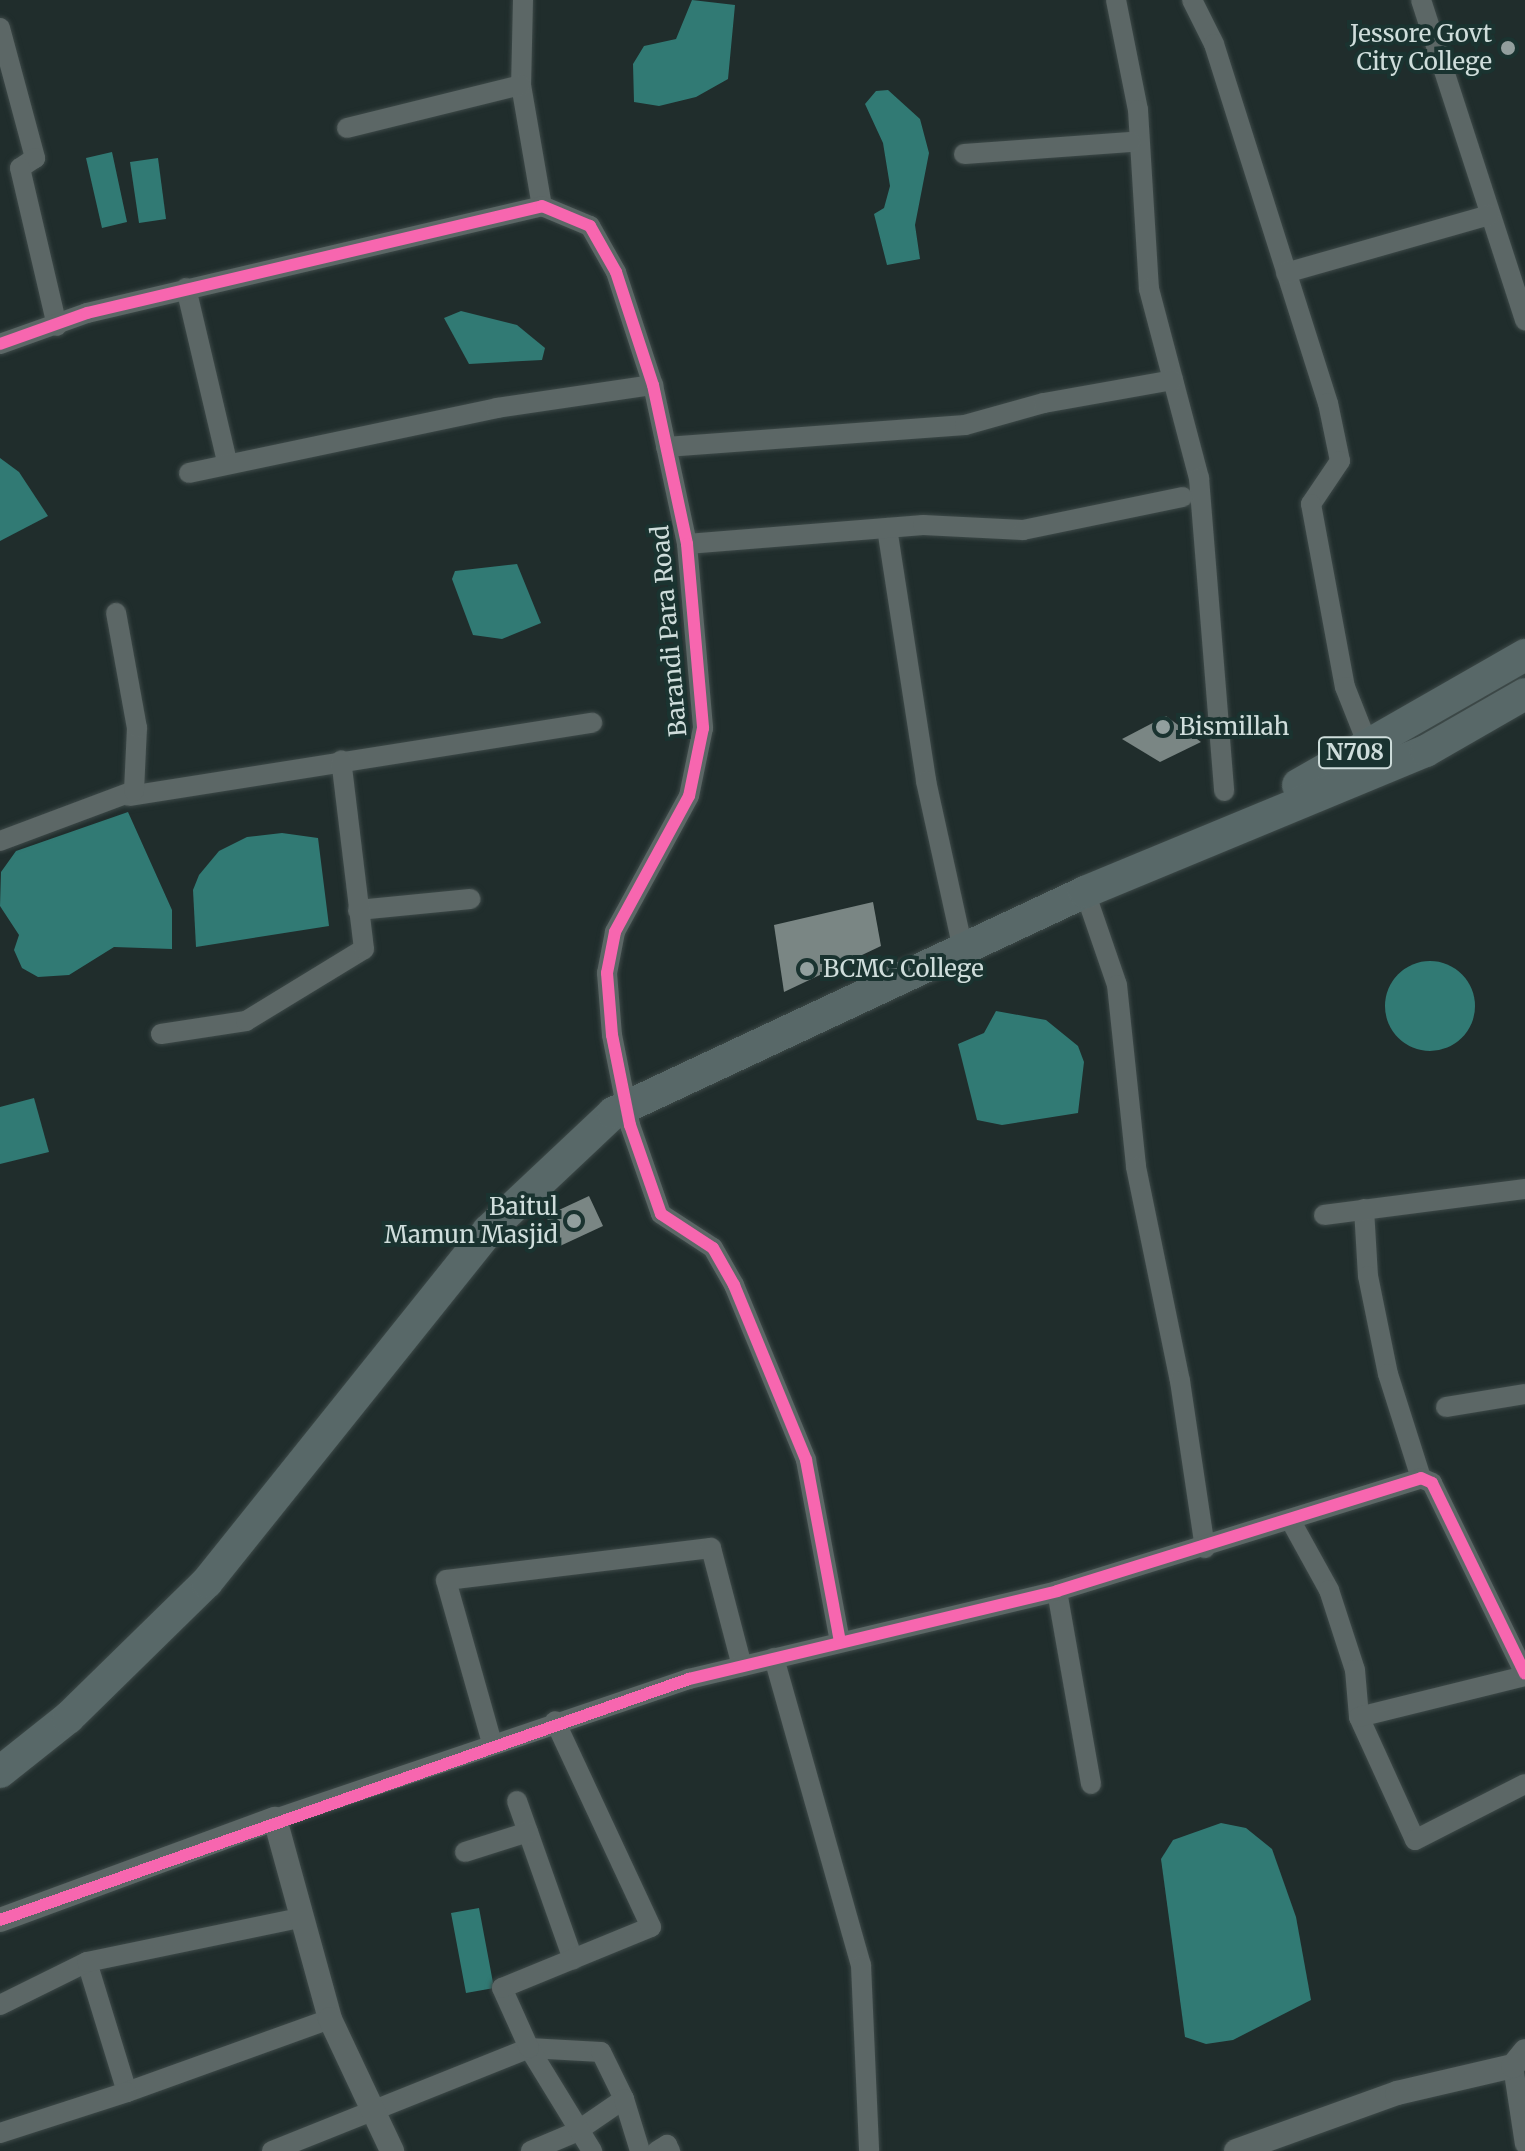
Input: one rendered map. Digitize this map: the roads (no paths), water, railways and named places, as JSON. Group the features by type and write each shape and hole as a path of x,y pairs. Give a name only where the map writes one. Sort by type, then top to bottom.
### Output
{"highway":[{"name":"N708","path":"1184,850 1525,655"},
{"name":"N708","path":"0,1772 68,1718 207,1582 488,1231 626,1106 1085,892 1426,751 1525,694"}],"street":[{"path":"0,344 186,288 542,206 521,85 523,0"},
{"path":"1116,0 1144,168 1142,246 1199,478 1224,791"},
{"path":"1192,0 1214,44 1286,273 1317,358 1340,461 1311,504 1345,687 1368,745"},
{"path":"1421,0 1525,321"},
{"path":"0,28 35,158 20,168 57,326"},
{"path":"347,128 521,85"},
{"path":"964,154 1131,142"},
{"name":"Barandi Para Road","path":"542,206 590,226 616,272 653,385 687,544 703,728 699,763 689,796 615,932 607,973 626,1106 661,1214 713,1248 776,1383 806,1460 840,1641"},
{"path":"1286,273 1490,215"},
{"path":"186,288 227,462"},
{"path":"666,447 965,425 1044,403 1173,380"},
{"path":"189,473 227,462 653,385"},
{"path":"687,544 887,528 1023,530 1183,497"},
{"path":"887,528 926,781 963,949"},
{"path":"116,613 137,728 129,796"},
{"path":"0,841 129,796 341,760 592,723"},
{"path":"161,1034 246,1021 345,965 364,949 341,760"},
{"path":"1085,892 1117,985 1136,1167 1180,1381 1205,1548"},
{"path":"358,910 470,899"},
{"path":"1324,1215 1525,1189"},
{"path":"1364,1209 1368,1276 1388,1374 1421,1478"},
{"path":"1446,1407 1525,1394"},
{"path":"0,1920 555,1721 742,1666 1057,1591 1292,1523 1421,1478 1432,1483 1525,1675 1359,1717"},
{"path":"1292,1523 1335,1605 1355,1670 1359,1717 1415,1840 1525,1784"},
{"path":"492,1743 446,1580 711,1548 742,1666"},
{"path":"1057,1591 1091,1784"},
{"path":"774,1658 861,1965 869,2151"},
{"path":"555,1721 651,1927 502,1988 529,2048 576,2132 592,2151"},
{"path":"517,1801 573,1959"},
{"path":"275,1819 299,1918 330,2019 368,2108 392,2151"},
{"path":"465,1852 528,1832"},
{"path":"0,2005 87,1962 299,1918"},
{"path":"87,1962 127,2092"},
{"path":"7,2151 0,2136 330,2019"},
{"path":"272,2151 368,2108 529,2048 601,2052 624,2099 640,2151"},
{"path":"1236,2151 1397,2093 1519,2059 1525,2144"},
{"path":"531,2151 576,2132 624,2099"},
{"path":"657,2151 667,2145 670,2151"}],"water":[{"path":"692,0 735,5 728,79 696,97 659,106 634,102 633,64 644,46 676,39"},
{"path":"888,90 920,119 929,153 915,225 920,259 887,265 874,214 884,208 890,186 883,143 865,104 876,91"},
{"path":"112,152 127,222 102,228 86,158"},
{"path":"158,158 166,219 139,223 130,162"},
{"path":"461,311 517,325 545,348 542,360 469,364 444,318"},
{"path":"0,458 19,472 48,516 0,541"},
{"path":"517,564 541,623 502,639 473,635 452,579 455,571"},
{"path":"128,812 172,910 172,949 114,947 69,975 38,977 22,968 14,950 19,935 0,906 1,872 16,851"},
{"path":"282,833 318,838 329,926 196,947 193,890 199,875 219,851 247,837"},
{"path":"1430,961 1455,969 1467,981 1475,1006 1467,1031 1455,1043 1430,1051 1405,1043 1393,1031 1385,1006 1393,981 1405,969"},
{"path":"996,1011 1046,1020 1078,1046 1084,1062 1078,1113 1002,1125 977,1120 958,1044 984,1033"},
{"path":"34,1098 49,1152 0,1164 0,1107"},
{"path":"1221,1823 1246,1828 1272,1849 1296,1917 1311,2000 1233,2040 1206,2044 1185,2037 1161,1859 1173,1840"},
{"path":"479,1908 494,1988 466,1993 451,1913"}],"place":[{"name":"Jessore Govt City College","path":"1508,48"},
{"name":"Bismillah","path":"1163,727"},
{"name":"BCMC College","path":"807,969"},
{"name":"Baitul Mamun Masjid","path":"574,1221"}]}
